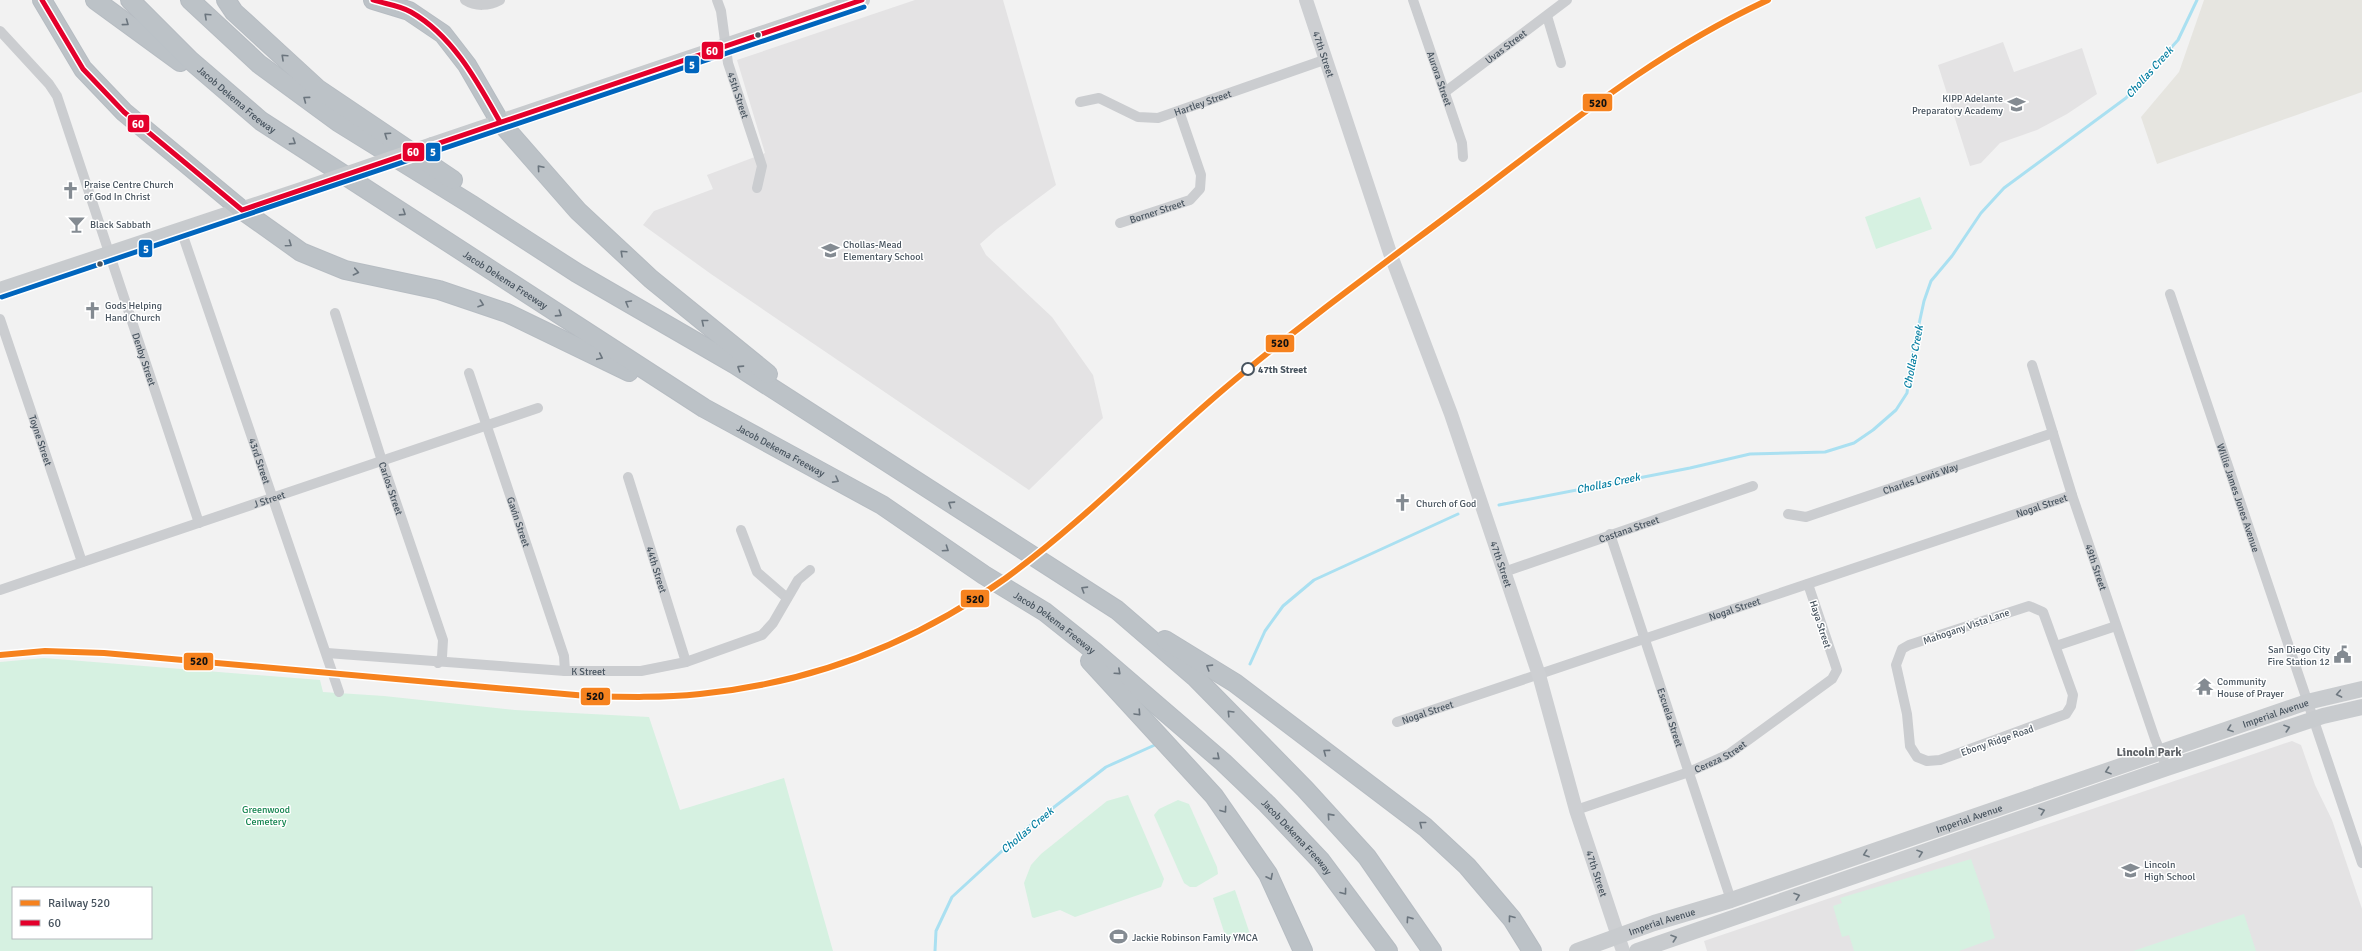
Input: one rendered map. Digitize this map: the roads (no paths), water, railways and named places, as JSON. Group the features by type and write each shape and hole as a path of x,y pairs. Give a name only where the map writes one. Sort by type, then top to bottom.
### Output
{"highway":[{"path":"42,0 83,69 124,112 242,210 301,252 345,270 439,290 508,313 704,408"},
{"path":"95,0 261,121"},
{"name":"Jacob Dekema Freeway","path":"130,0 190,60 261,121 704,408 882,505 984,575 1045,612 1094,651 1223,762 1267,804 1321,861 1388,951"},
{"path":"190,0 259,64 338,122 472,205 577,273 736,365 1117,610 1235,683 1425,827 1467,866 1512,919 1532,951"},
{"path":"226,0 234,12 318,89 469,190 577,273"},
{"path":"372,0 410,11 443,34 467,66 500,122 578,211 651,279 843,435"},
{"path":"1117,610 1196,678 1305,789 1366,857 1432,951"},
{"path":"1045,612 1214,796 1268,874 1303,951"}],"main road":[{"path":"0,290 242,210 725,45 862,0"},
{"name":"47th Street","path":"1306,0 1324,60 1390,253 1452,414 1539,675 1576,810 1623,951"},
{"name":"Imperial Avenue","path":"1637,951 2164,761 2307,702 2362,689"},
{"name":"Imperial Avenue","path":"1577,951 1654,923 1732,900 2164,761 2362,707"}],"street":[{"path":"465,0 480,5 493,4 500,0"},
{"name":"45th Street","path":"718,0 728,64 762,166 757,188"},
{"name":"Aurora Street","path":"1413,0 1462,143 1463,158"},
{"name":"Uvas Street","path":"1445,92 1567,0"},
{"path":"1546,16 1561,63"},
{"name":"Denby Street","path":"0,31 49,84 57,96 108,255 199,523"},
{"name":"Hartley Street","path":"1080,102 1100,98 1138,117 1158,118 1179,112 1324,60"},
{"name":"Borner Street","path":"1120,223 1190,200 1200,189 1201,175 1179,112"},
{"name":"43rd Street","path":"181,230 328,653 340,692"},
{"name":"Willie James Jones Avenue","path":"2170,294 2361,859"},
{"name":"Carlos Street","path":"335,313 382,461 444,640 442,657 438,662"},
{"name":"Toyne Street","path":"0,319 82,562"},
{"name":"49th Street","path":"2032,365 2072,495 2116,626 2164,761"},
{"name":"Gavin Street","path":"469,373 564,656 565,671"},
{"name":"J Street","path":"0,590 538,408"},
{"name":"Charles Lewis Way","path":"1788,514 1806,518 2053,433"},
{"name":"44th Street","path":"628,477 686,662"},
{"name":"Castana Street","path":"1504,572 1610,534 1753,486"},
{"name":"Nogal Street","path":"1397,722 2072,495"},
{"path":"741,530 757,572 787,598"},
{"name":"Escuela Street","path":"1610,534 1732,900"},
{"name":"K Street","path":"328,653 565,671 641,671 686,662 762,635 773,623 798,580 810,570"},
{"name":"Haya Street","path":"1808,584 1834,664"},
{"name":"Mahogany Vista Lane","path":"1917,757 1910,746 1907,714 1896,666 1898,655 1902,649 1909,645 2008,611 2029,606 2043,612 2056,646"},
{"path":"2056,646 2116,626"},
{"name":"Ebony Ridge Road","path":"1917,757 1927,761 1940,760 2060,718 2066,714 2071,706 2073,695 2056,646"},
{"name":"Cereza Street","path":"1576,810 1689,772 1729,754 1832,679 1836,670 1834,664"}],"waterway":[{"name":"Chollas Creek","path":"1499,505 1690,468 1750,454 1825,452 1854,443 1873,430 1896,410 1907,393 1911,361 1924,301 1931,281 1952,256 1981,213 2004,188 2126,98 2178,40 2197,0"},
{"path":"1250,664 1265,631 1283,606 1314,580 1458,514"},
{"name":"Chollas Creek","path":"935,951 936,931 952,897 1027,828 1106,767 1157,744"}],"rail line":[{"name":"520","path":"0,655 45,651 104,653 587,696 629,697 658,697 741,689 822,670 860,656 935,622 1006,578 1063,533 1256,362 1354,286 1622,85 1692,40 1729,19 1768,0"}],"place":[{"name":"KIPP Adelante Preparatory Academy","path":"2016,104"},
{"name":"Praise Centre Church of God In Christ","path":"71,190"},
{"name":"Black Sabbath","path":"77,224"},
{"name":"Chollas-Mead Elementary School","path":"830,250"},
{"name":"Gods Helping Hand Church","path":"92,311"},
{"name":"47th Street","path":"1248,369"},
{"name":"Church of God","path":"1403,503"},
{"name":"San Diego City Fire Station 12","path":"2343,655"},
{"name":"Community House of Prayer","path":"2204,687"},
{"name":"Lincoln High School","path":"2131,870"},
{"name":"Jackie Robinson Family YMCA","path":"1119,937"}],"district":[{"name":"Lincoln Park","path":"2149,752"}],"park label":[{"name":"Greenwood Cemetery","path":"266,814"}]}
